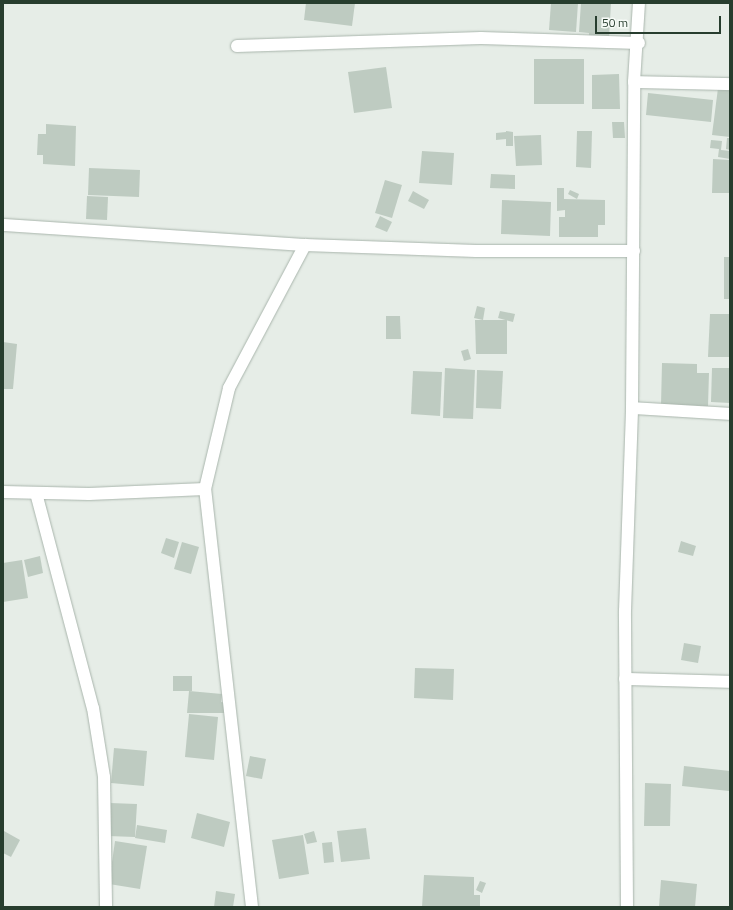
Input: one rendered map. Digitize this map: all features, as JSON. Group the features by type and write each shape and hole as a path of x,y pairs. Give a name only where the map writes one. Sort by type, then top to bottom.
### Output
{"street":[{"path":"627,907 625,679 632,408 634,82 638,43 639,3"},
{"path":"238,46 481,38 638,43"},
{"path":"634,82 730,84"},
{"path":"3,225 305,245 469,251 634,251"},
{"path":"252,907 205,488 229,388 305,245"},
{"path":"632,408 730,414"},
{"path":"3,492 119,494 205,488"},
{"path":"36,493 93,708 104,777 106,907"},
{"path":"625,679 730,682"}],"building":[{"path":"306,3 355,3 352,26 304,20"},
{"path":"551,3 578,3 576,32 549,30"},
{"path":"581,3 611,3 609,38 589,37 589,33 579,32"},
{"path":"534,59 584,59 584,104 534,104"},
{"path":"386,67 392,108 354,113 348,72"},
{"path":"619,74 620,109 592,109 592,75"},
{"path":"718,88 730,90 730,137 712,135"},
{"path":"648,93 713,100 711,122 646,115"},
{"path":"612,122 624,122 625,138 613,138"},
{"path":"46,124 76,126 75,166 43,164 43,155 37,155 38,134 46,134"},
{"path":"506,131 513,132 513,146 506,146"},
{"path":"577,131 592,131 591,168 576,167"},
{"path":"506,132 506,139 496,140 496,133"},
{"path":"541,135 542,165 516,166 514,136"},
{"path":"727,138 730,138 730,150 726,149"},
{"path":"711,140 722,141 721,150 730,151 730,159 718,157 719,149 710,148"},
{"path":"422,151 454,153 452,185 419,183"},
{"path":"713,159 730,160 730,193 712,193"},
{"path":"89,168 140,170 139,197 88,195"},
{"path":"491,174 515,175 515,189 490,188"},
{"path":"385,180 402,185 392,218 375,213"},
{"path":"557,188 564,188 564,199 605,200 605,225 598,225 598,237 559,237 559,217 565,217 565,210 557,211"},
{"path":"570,190 579,194 577,199 568,194"},
{"path":"413,191 429,200 424,209 408,201"},
{"path":"87,196 108,197 107,220 86,219"},
{"path":"502,200 551,202 550,236 501,234"},
{"path":"380,216 392,222 387,232 375,227"},
{"path":"724,257 730,257 730,299 724,299"},
{"path":"477,306 485,308 483,320 474,318"},
{"path":"500,311 515,314 513,322 498,318"},
{"path":"710,314 730,314 730,357 708,357"},
{"path":"386,316 400,316 401,339 386,339"},
{"path":"475,320 507,320 507,354 476,354"},
{"path":"3,342 17,344 13,389 3,389"},
{"path":"468,349 471,359 464,361 461,351"},
{"path":"662,363 697,364 697,373 709,373 708,406 661,405"},
{"path":"445,368 475,370 473,419 443,418"},
{"path":"712,368 730,368 730,403 711,402"},
{"path":"477,370 503,371 501,409 476,408"},
{"path":"413,371 442,372 440,416 411,414"},
{"path":"166,538 179,542 174,558 161,553"},
{"path":"681,541 696,546 693,556 678,552"},
{"path":"182,542 199,547 191,574 174,569"},
{"path":"40,556 43,573 28,577 24,560"},
{"path":"22,560 28,598 3,602 3,563"},
{"path":"684,643 701,646 698,663 681,660"},
{"path":"415,668 454,669 453,700 414,698"},
{"path":"173,676 192,676 192,691 173,691"},
{"path":"189,691 222,694 221,702 228,703 227,713 187,713"},
{"path":"189,714 218,717 214,760 185,757"},
{"path":"114,748 147,751 144,786 111,783"},
{"path":"250,756 266,759 262,779 246,776"},
{"path":"684,766 730,771 729,791 682,786"},
{"path":"645,783 671,784 670,826 644,826"},
{"path":"110,803 137,804 135,837 108,836"},
{"path":"197,813 230,822 224,847 191,838"},
{"path":"137,825 167,830 165,843 135,838"},
{"path":"366,828 370,859 341,862 337,831"},
{"path":"4,831 20,840 11,857 3,853"},
{"path":"314,831 317,842 307,844 304,834"},
{"path":"303,835 309,874 279,879 272,840"},
{"path":"115,841 147,846 140,889 109,884"},
{"path":"332,842 334,862 324,863 322,843"},
{"path":"424,875 474,877 474,895 480,895 480,907 422,907"},
{"path":"661,880 697,884 695,907 659,907"},
{"path":"480,881 486,883 482,893 476,890"},
{"path":"216,891 235,894 233,907 214,907"}]}
